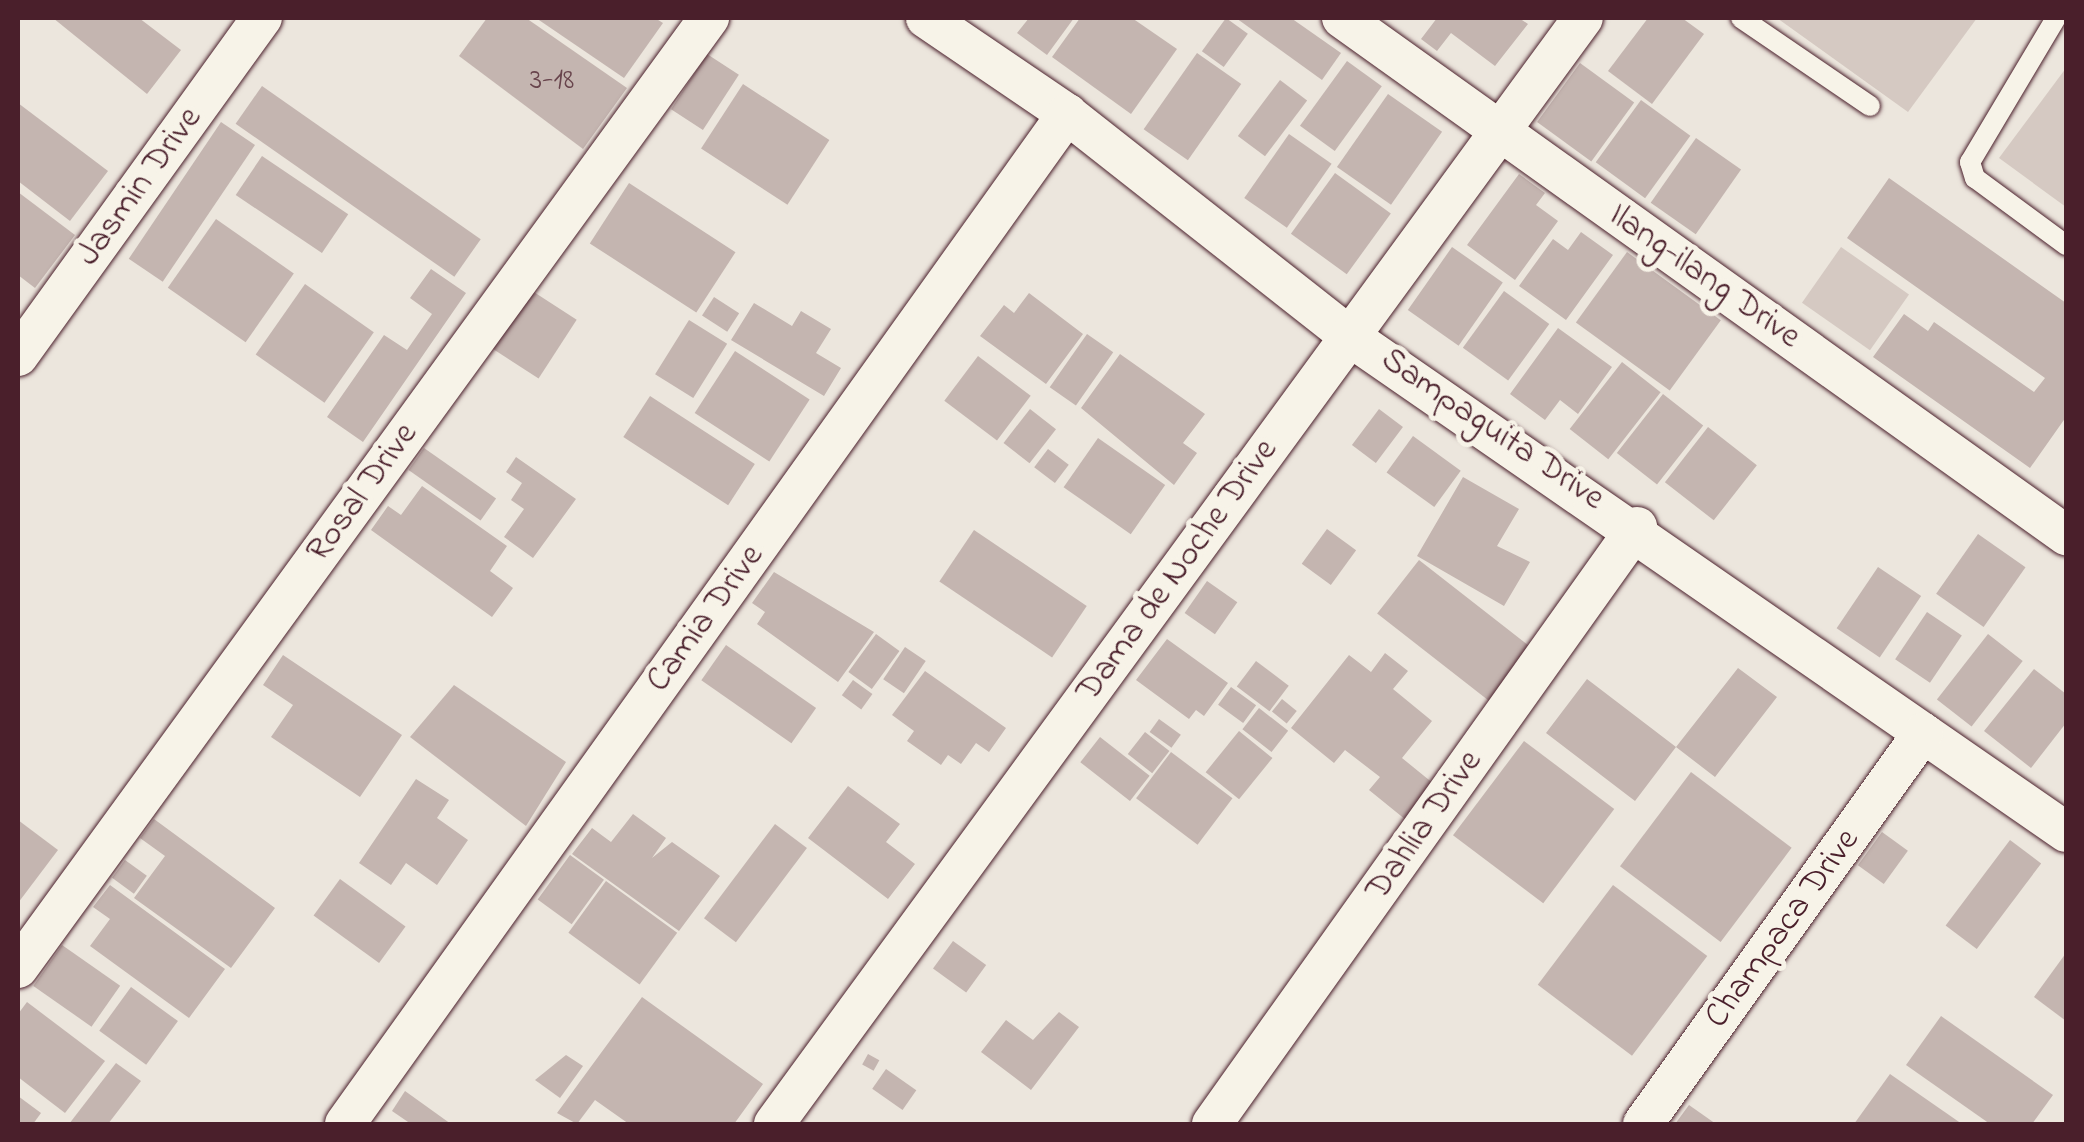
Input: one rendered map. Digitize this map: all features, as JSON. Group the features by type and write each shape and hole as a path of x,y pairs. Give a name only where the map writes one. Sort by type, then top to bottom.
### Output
{"street":[{"name":"Jasmin Drive","path":"18,356 262,18"},
{"name":"Rosal Drive","path":"18,968 709,18"},
{"name":"Sampaguita Drive","path":"926,18 1066,114 1349,336 1638,527 2066,832"},
{"name":"Ilang-ilang Drive","path":"1342,18 2066,535"},
{"name":"Dama de Noche Drive","path":"774,1124 1583,18"},
{"name":"Camia Drive","path":"344,1124 1066,114"},
{"name":"Dahlia Drive","path":"1212,1124 1638,527"},
{"name":"Champaca Drive","path":"1642,1124 1922,733"}],"lane":[{"path":"1741,18 1870,106"},
{"path":"2056,18 1970,162 1975,178 2066,245"}],"shaded area":[{"path":"1777,18 1977,18 1908,112"},
{"path":"2066,68 2066,207 1999,158"},
{"path":"1841,247 1909,295 1870,350 1802,303"}],"building":[{"path":"53,18 139,18 181,50 147,94"},
{"path":"487,18 526,18 627,88 583,149 459,56"},
{"path":"536,18 655,18 663,23 624,78"},
{"path":"1029,18 1074,18 1047,55 1017,33"},
{"path":"1080,18 1132,18 1177,49 1131,114 1052,57"},
{"path":"1226,18 1248,34 1224,67 1202,51"},
{"path":"1236,18 1291,18 1341,53 1322,80"},
{"path":"1437,18 1519,18 1528,24 1495,66 1451,33 1437,51 1421,39"},
{"path":"1648,18 1682,18 1704,34 1652,104 1608,71"},
{"path":"1197,53 1241,84 1188,160 1144,129"},
{"path":"707,54 739,75 703,130 671,109"},
{"path":"1347,61 1382,86 1335,151 1300,126"},
{"path":"1580,63 1634,102 1591,161 1537,122"},
{"path":"1280,80 1307,100 1265,156 1238,136"},
{"path":"743,84 829,140 787,205 701,149"},
{"path":"262,86 481,239 454,277 236,124"},
{"path":"1388,94 1442,132 1391,205 1337,167"},
{"path":"1641,100 1690,136 1645,198 1596,162"},
{"path":"18,103 108,171 70,221 18,181"},
{"path":"221,122 255,145 163,282 129,259"},
{"path":"1289,134 1332,164 1287,228 1244,198"},
{"path":"1696,138 1741,170 1696,234 1651,203"},
{"path":"262,156 348,214 322,253 236,195"},
{"path":"1335,173 1391,214 1347,274 1291,234"},
{"path":"1519,174 1545,193 1536,205 1558,221 1515,280 1467,245"},
{"path":"1889,178 2066,303 2066,417 2030,468 1873,357 1904,314 1928,331 1934,322 2034,392 2045,378 1847,238"},
{"path":"629,183 736,252 696,313 590,243"},
{"path":"18,192 75,235 35,288 18,275"},
{"path":"216,219 294,273 246,342 168,288"},
{"path":"1581,232 1613,255 1566,320 1519,286 1553,239 1568,250"},
{"path":"1452,247 1503,283 1459,346 1408,310"},
{"path":"1627,252 1721,320 1670,391 1576,322"},
{"path":"431,269 466,293 363,442 327,417 384,335 407,350 432,314 410,298"},
{"path":"305,284 374,332 324,403 256,354"},
{"path":"523,285 577,320 539,379 485,344"},
{"path":"1504,291 1549,324 1508,381 1463,348"},
{"path":"1029,293 1083,334 1046,384 980,336 1004,305 1014,313"},
{"path":"714,297 739,313 727,332 702,315"},
{"path":"754,303 792,326 801,311 831,329 816,353 841,368 824,396 731,340"},
{"path":"689,320 727,344 693,398 655,374"},
{"path":"1558,328 1612,367 1578,414 1560,400 1545,420 1510,394"},
{"path":"1087,334 1113,352 1076,406 1050,387"},
{"path":"735,351 810,399 769,462 695,413"},
{"path":"1120,354 1205,414 1183,443 1197,453 1174,485 1081,408"},
{"path":"978,356 1031,396 997,440 944,401"},
{"path":"1622,362 1661,392 1608,459 1570,429"},
{"path":"1663,394 1703,425 1657,484 1617,453"},
{"path":"650,396 755,464 728,505 623,437"},
{"path":"1030,409 1056,429 1030,463 1004,443"},
{"path":"1379,409 1403,427 1376,463 1352,445"},
{"path":"1708,427 1757,465 1714,520 1665,482"},
{"path":"1413,436 1461,471 1434,507 1387,472"},
{"path":"1098,438 1165,485 1131,534 1064,487"},
{"path":"424,448 496,498 481,521 409,470"},
{"path":"1048,449 1069,465 1055,483 1034,467"},
{"path":"516,457 576,499 533,558 504,537 524,509 511,500 522,483 506,472"},
{"path":"1463,477 1519,509 1497,546 1530,562 1504,606 1417,556"},
{"path":"422,486 507,546 490,571 513,588 492,617 371,530 388,506 401,515"},
{"path":"1327,529 1356,550 1331,585 1302,564"},
{"path":"974,530 1087,606 1052,657 939,581"},
{"path":"1978,534 2026,567 1984,627 1936,594"},
{"path":"1419,560 1532,648 1490,702 1377,614"},
{"path":"1878,567 1921,596 1880,657 1837,628"},
{"path":"774,572 874,632 838,682 757,624 765,612 752,603"},
{"path":"1207,581 1237,602 1215,634 1185,613"},
{"path":"1927,612 1962,635 1930,683 1895,659"},
{"path":"876,634 899,651 872,689 848,672"},
{"path":"1988,634 2023,661 1972,726 1937,699"},
{"path":"1167,639 1228,683 1204,716 1196,710 1189,719 1136,680"},
{"path":"726,645 816,708 791,743 701,680"},
{"path":"905,647 926,661 904,693 883,679"},
{"path":"1385,653 1408,671 1393,689 1432,721 1402,758 1434,784 1406,820 1369,790 1380,777 1345,750 1334,763 1291,728 1349,655 1371,672"},
{"path":"283,655 402,735 360,797 271,737 293,705 263,685"},
{"path":"1256,661 1289,686 1269,711 1237,687"},
{"path":"1738,668 1777,697 1715,777 1676,747"},
{"path":"2034,669 2066,694 2066,723 2031,768 1984,731"},
{"path":"925,671 1006,728 989,752 976,743 961,764 948,755 941,765 907,741 914,731 892,715"},
{"path":"1587,679 1676,747 1635,801 1546,733"},
{"path":"853,680 872,694 861,709 842,695"},
{"path":"454,685 566,762 526,826 410,737"},
{"path":"1231,687 1256,705 1243,723 1218,705"},
{"path":"1282,699 1297,711 1287,723 1272,711"},
{"path":"1259,708 1288,731 1272,752 1242,729"},
{"path":"1159,719 1181,735 1171,748 1150,732"},
{"path":"1239,731 1272,758 1239,799 1206,772"},
{"path":"1145,732 1169,751 1152,773 1128,754"},
{"path":"1100,737 1150,776 1130,801 1080,762"},
{"path":"1524,741 1614,809 1543,903 1453,835"},
{"path":"1171,752 1232,798 1198,845 1136,798"},
{"path":"1691,772 1792,848 1721,942 1620,866"},
{"path":"416,779 449,800 437,818 468,840 437,885 406,863 391,885 359,863"},
{"path":"848,786 900,824 886,842 915,864 888,899 808,838"},
{"path":"633,814 666,838 652,858 672,842 720,876 679,931 572,854 592,828 611,842"},
{"path":"154,819 275,908 231,968 134,898 165,856 140,838"},
{"path":"18,820 58,850 18,903"},
{"path":"775,824 807,848 736,942 704,918"},
{"path":"1882,832 1908,851 1884,884 1858,865"},
{"path":"2010,840 2041,863 1977,949 1946,925"},
{"path":"570,855 604,880 572,924 538,899"},
{"path":"125,860 147,876 134,894 112,878"},
{"path":"340,879 406,927 379,963 314,915"},
{"path":"606,881 677,933 640,985 568,933"},
{"path":"110,885 225,969 189,1018 90,946 110,919 93,907"},
{"path":"1613,885 1707,956 1632,1056 1538,985"},
{"path":"953,941 986,965 966,993 933,969"},
{"path":"62,945 120,986 91,1027 33,986"},
{"path":"2066,953 2066,1021 2034,997"},
{"path":"131,987 178,1021 146,1065 99,1031"},
{"path":"642,997 763,1084 734,1124 629,1124 595,1100 577,1124 557,1113"},
{"path":"27,1002 105,1061 65,1113 18,1077 18,1014"},
{"path":"1059,1012 1079,1027 1031,1090 981,1052 1006,1020 1033,1040"},
{"path":"1941,1016 2053,1095 2032,1124 1990,1124 1906,1065"},
{"path":"868,1054 879,1060 874,1071 862,1064"},
{"path":"566,1055 583,1066 560,1098 535,1080"},
{"path":"116,1063 141,1081 108,1124 69,1124"},
{"path":"886,1069 916,1090 903,1110 872,1089"},
{"path":"1890,1074 1962,1124 1854,1124"},
{"path":"405,1091 451,1124 411,1124 392,1111"},
{"path":"18,1096 41,1113 33,1124 18,1124"},
{"path":"1689,1105 1716,1124 1675,1124"}]}
